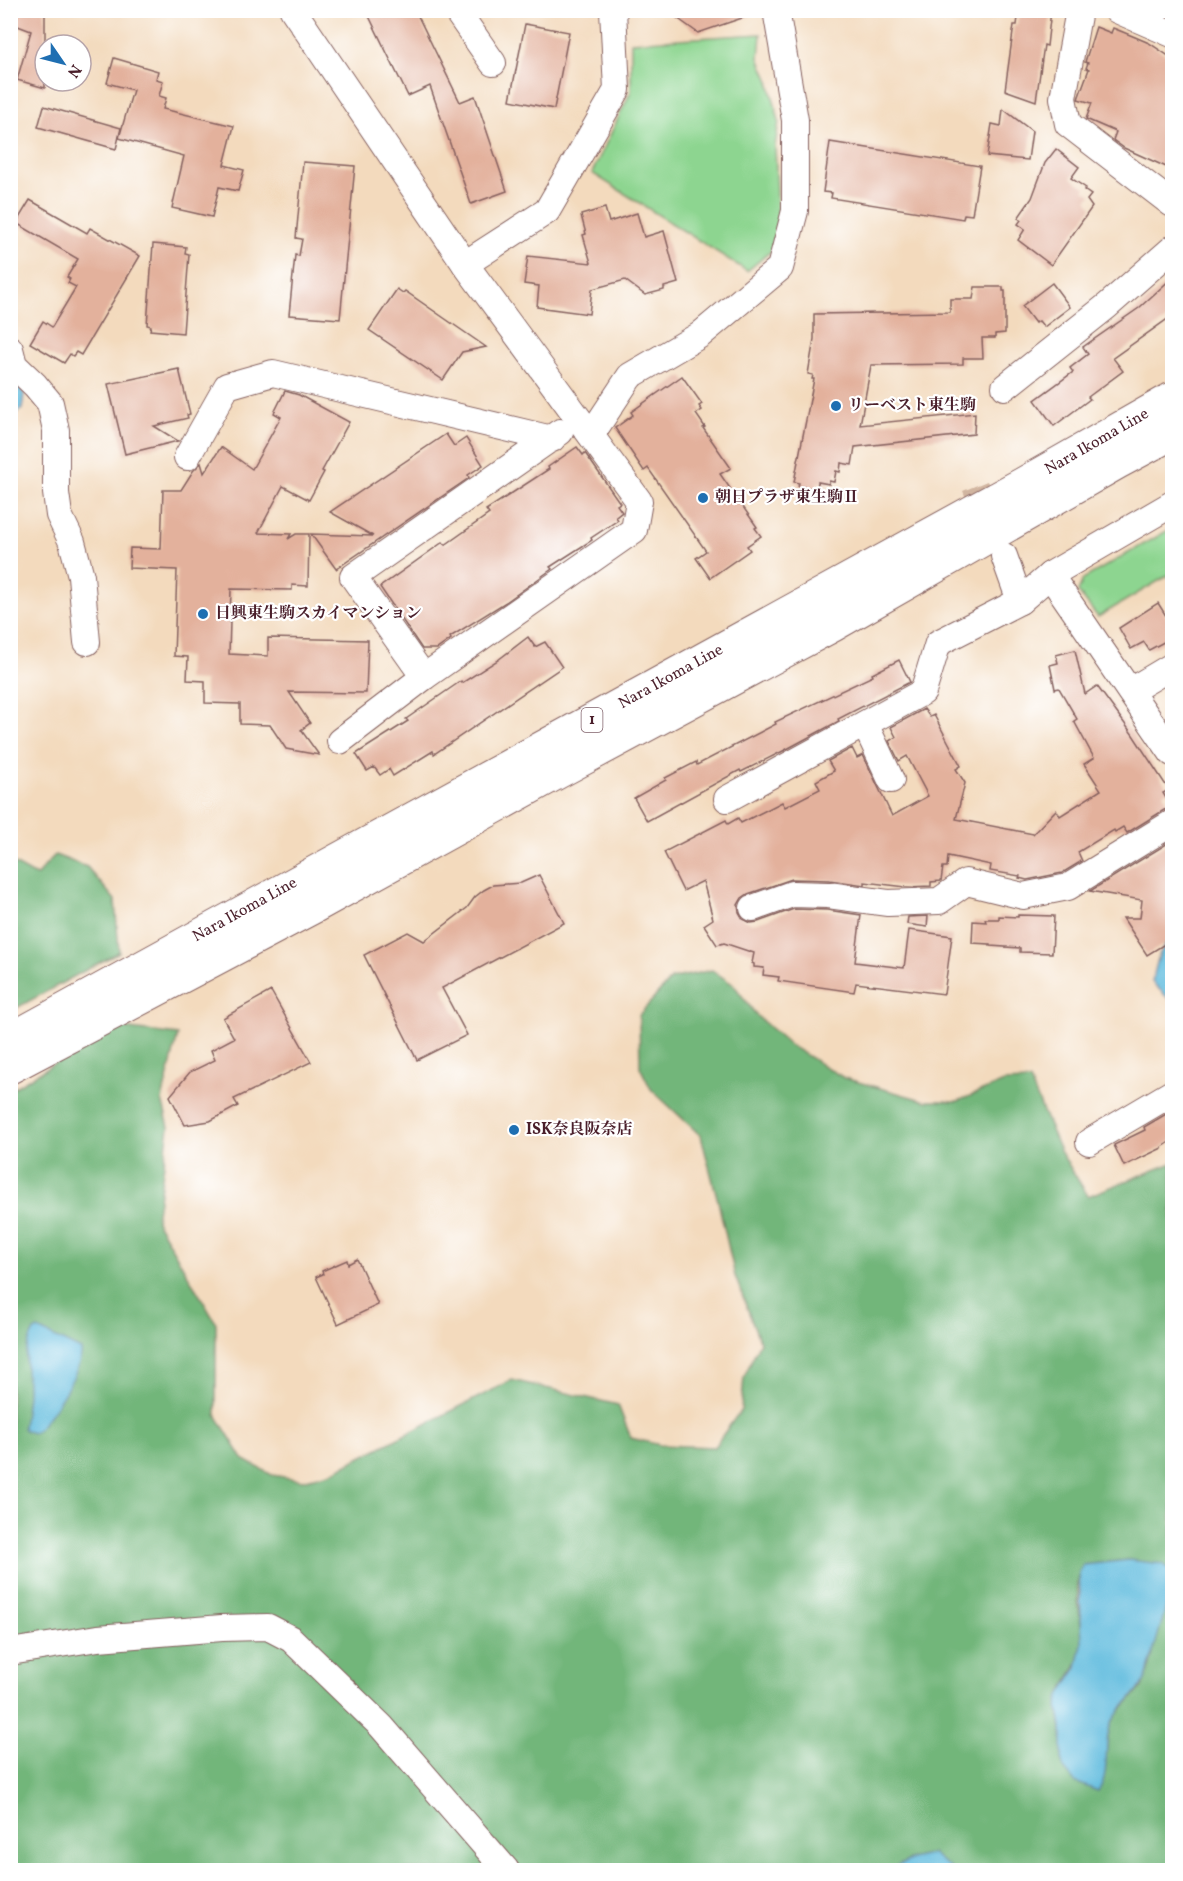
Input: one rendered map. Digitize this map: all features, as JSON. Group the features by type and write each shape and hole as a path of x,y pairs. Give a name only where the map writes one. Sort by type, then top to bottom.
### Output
{"main road":[{"name":"Nara Ikoma Line","path":"10,1040 1023,484 1173,399"},
{"name":"Nara Ikoma Line","path":"10,1066 315,906 832,625 1173,433"}],"street":[{"path":"294,10 465,264 639,501 634,530 424,677 340,741"},
{"path":"456,10 493,63"},
{"path":"465,264 547,211 617,90 613,10"},
{"path":"424,677 353,577 552,438 585,426 630,376 700,335 780,268 795,211 795,120 776,10"},
{"path":"1079,10 1063,98 1068,124 1173,204"},
{"path":"1117,10 1173,34"},
{"path":"1005,387 1107,306 1173,249"},
{"path":"10,350 14,365 50,403 56,430 56,493 59,514 72,542 81,576 87,642"},
{"path":"187,457 228,386 273,373 552,438"},
{"path":"727,799 923,692 938,643 1020,601 1050,575 1173,504"},
{"path":"1004,556 1020,601"},
{"path":"1050,575 1173,753"},
{"path":"1130,691 1173,666"},
{"path":"865,724 891,780"},
{"path":"753,908 792,894 828,895 888,903 939,902 966,882 1023,896 1068,887 1173,823"},
{"path":"1089,1142 1173,1093"},
{"path":"10,1652 98,1638 222,1628 268,1628 291,1639 381,1726 506,1870"}],"green space":[{"path":"761,34 759,58 769,81 779,121 775,146 778,218 771,251 747,271 592,173 631,91 631,42"},
{"path":"1172,528 1172,573 1098,617 1078,592 1083,579"},
{"path":"55,855 87,867 115,900 119,952 11,1011 11,862 36,876"},
{"path":"712,970 734,985 757,1016 791,1046 844,1078 926,1101 958,1101 1004,1082 1030,1081 1060,1151 1088,1196 1172,1163 1172,1571 1129,1560 1083,1565 1078,1583 1082,1634 1080,1657 1061,1694 1059,1708 1062,1763 1104,1772 1109,1729 1116,1715 1142,1687 1149,1669 1172,1577 1172,1870 952,1870 933,1854 915,1858 888,1870 11,1870 10,1090 114,1027 178,1035 162,1100 169,1127 156,1221 216,1323 216,1415 243,1459 272,1475 302,1480 330,1473 512,1380 618,1405 631,1438 660,1445 714,1447 741,1410 744,1377 760,1342 735,1276 701,1136 651,1089 640,1067 639,1015 671,979"}],"water":[{"path":"10,374 24,394 22,409 11,417"},
{"path":"1172,934 1172,1002 1152,982 1159,955"},
{"path":"38,1329 81,1350 77,1369 64,1394 33,1433 23,1428 27,1390 26,1358 30,1339 34,1331"},
{"path":"1129,1560 1163,1564 1172,1571 1171,1589 1146,1678 1138,1691 1117,1714 1110,1727 1106,1768 1098,1791 1075,1782 1064,1769 1062,1727 1058,1706 1060,1695 1077,1667 1082,1644 1079,1572 1083,1565"},
{"path":"933,1854 952,1870 888,1870 915,1858"}],"building":[{"path":"10,10 45,10 45,33 33,33 33,85 17,80 31,31 10,23"},
{"path":"366,10 415,10 460,102 475,96 507,191 471,204 430,86 408,96"},
{"path":"666,10 753,10 754,14 698,33"},
{"path":"1019,10 1051,10 1047,46 1044,45 1036,101 1005,90 1014,25 1017,25"},
{"path":"525,24 569,32 554,109 510,100"},
{"path":"1096,27 1111,33 1113,28 1135,37 1149,43 1173,59 1173,170 1124,148 1113,140 1116,132 1086,119 1092,103 1078,99 1089,69 1086,68 1088,63 1085,62"},
{"path":"114,58 158,71 156,79 163,81 159,96 166,98 163,109 234,126 224,165 244,170 238,191 219,187 212,217 172,208 184,156 119,138 133,90 107,83"},
{"path":"44,106 121,128 116,149 38,127"},
{"path":"1003,109 1032,131 1028,160 987,156 992,124 1001,126"},
{"path":"830,142 980,166 972,215 964,214 963,219 831,198 832,193 823,192"},
{"path":"1056,149 1079,167 1071,178 1086,188 1084,190 1091,195 1087,200 1092,207 1051,265 1018,240 1025,229 1018,224 1021,220 1018,218 1032,198 1045,163"},
{"path":"303,162 355,166 340,319 289,315 295,255 299,256 302,239 296,238"},
{"path":"30,200 87,233 90,228 140,256 81,355 76,352 73,356 70,354 64,363 30,343 43,321 52,327 76,287 68,283 70,279 67,277 78,259 16,223"},
{"path":"605,208 609,222 637,213 644,237 664,231 678,283 645,295 625,280 592,289 589,314 537,307 539,286 524,284 528,256 591,263 583,235 586,234 581,215"},
{"path":"153,244 186,247 185,253 189,254 183,333 150,330 151,326 147,325"},
{"path":"1173,277 1173,315 1113,358 1123,371 1054,426 1035,400 1073,372 1070,368 1088,354 1083,347 1139,308"},
{"path":"1052,283 1070,307 1044,327 1039,321 1035,323 1022,306"},
{"name":"リーベスト東生駒","path":"975,287 1003,287 1005,291 1005,333 995,334 995,338 982,338 983,358 963,358 963,364 871,365 860,425 975,413 974,434 855,447 852,465 841,463 840,472 836,471 834,482 829,481 829,484 818,482 817,489 798,486 799,483 794,482 814,379 812,379 813,375 808,374 814,339 814,314 950,312 950,299 973,299"},
{"path":"397,289 403,293 405,291 486,347 462,352 443,380 369,330"},
{"path":"179,369 190,414 187,415 188,418 154,426 178,441 125,454 108,384"},
{"name":"朝日プラザ東生駒Ⅱ","path":"682,376 702,404 699,406 702,410 696,414 705,427 703,428 731,468 720,474 761,536 747,546 750,550 710,578 696,558 706,551 648,468 644,471 615,428 633,415 631,412"},
{"name":"日興東生駒スカイマンション","path":"285,391 299,395 349,422 309,500 283,486 258,533 291,534 288,539 296,534 309,534 308,586 292,585 292,590 231,589 229,654 268,656 268,638 368,640 366,693 289,692 310,723 301,730 319,755 286,749 270,725 240,724 240,704 205,703 205,681 187,680 188,657 174,656 177,570 129,568 130,548 161,549 163,490 181,490 201,463 204,473 221,447 252,469 281,417 274,413"},
{"path":"446,434 454,446 466,438 483,465 468,475 469,478 336,569 311,534 373,536 330,512"},
{"path":"577,447 583,455 585,453 620,503 617,505 622,512 616,517 618,520 550,567 552,569 506,602 450,637 451,639 437,649 422,649 380,587 443,542 445,545 489,514 486,510 549,469 548,467"},
{"path":"1158,603 1173,627 1173,637 1149,650 1144,642 1131,649 1119,628"},
{"path":"528,637 535,647 545,642 562,667 434,754 433,751 393,776 389,769 380,775 374,767 367,771 356,754 408,721 406,719 461,681 462,683 498,660"},
{"path":"1075,650 1085,694 1097,686 1169,790 1163,793 1172,808 1164,810 1127,833 1123,827 1115,832 1114,830 1078,852 1082,861 1062,873 1027,880 1019,878 1020,876 990,871 991,865 948,856 947,867 943,867 941,881 931,882 931,886 906,887 865,882 865,885 829,880 792,879 748,894 738,905 743,919 751,923 794,909 827,910 861,915 855,962 904,968 909,930 952,936 944,994 856,983 854,992 778,981 779,977 763,975 764,968 754,967 752,963 754,953 724,943 717,945 704,925 713,919 703,881 683,891 664,852 726,820 728,824 738,818 741,823 782,802 785,807 820,789 816,781 834,771 828,761 852,748 857,758 863,755 892,816 928,796 907,756 899,761 889,741 896,737 891,727 924,709 930,717 934,715 961,766 956,769 965,783 956,819 1033,834 1056,810 1060,816 1101,790 1084,764 1094,758 1074,721 1077,719 1059,688 1055,689 1050,665 1058,663 1056,655"},
{"path":"899,660 910,682 647,821 634,798 666,780 665,778 696,762 697,765 776,724 775,722 873,676 872,674"},
{"path":"1173,840 1173,939 1147,955 1123,918 1140,918 1142,900 1090,891"},
{"path":"539,875 564,923 442,988 467,1035 417,1060 364,955 408,932 424,941 467,908 484,890 493,885 521,883"},
{"path":"1018,915 1054,916 1052,953 1020,952 1020,948 972,943 973,921 986,922 985,919 999,919 999,916 1018,917"},
{"path":"928,916 927,927 907,924 908,917"},
{"path":"271,991 311,1062 234,1099 238,1106 210,1121 185,1125 170,1096 190,1072 215,1060 211,1050 234,1038 223,1018"},
{"path":"1173,1110 1173,1140 1162,1148 1124,1166 1114,1145 1145,1130 1144,1127"},
{"path":"357,1259 378,1305 338,1324 316,1277 323,1274 322,1271 347,1260 348,1264"}],"tunnel":[{"path":"975,486 990,522"}],"place":[{"name":"リーベスト東生駒","path":"836,406"},
{"name":"朝日プラザ東生駒Ⅱ","path":"703,498"},
{"name":"日興東生駒スカイマンション","path":"203,614"},
{"name":"ISK奈良阪奈店","path":"514,1130"}]}
